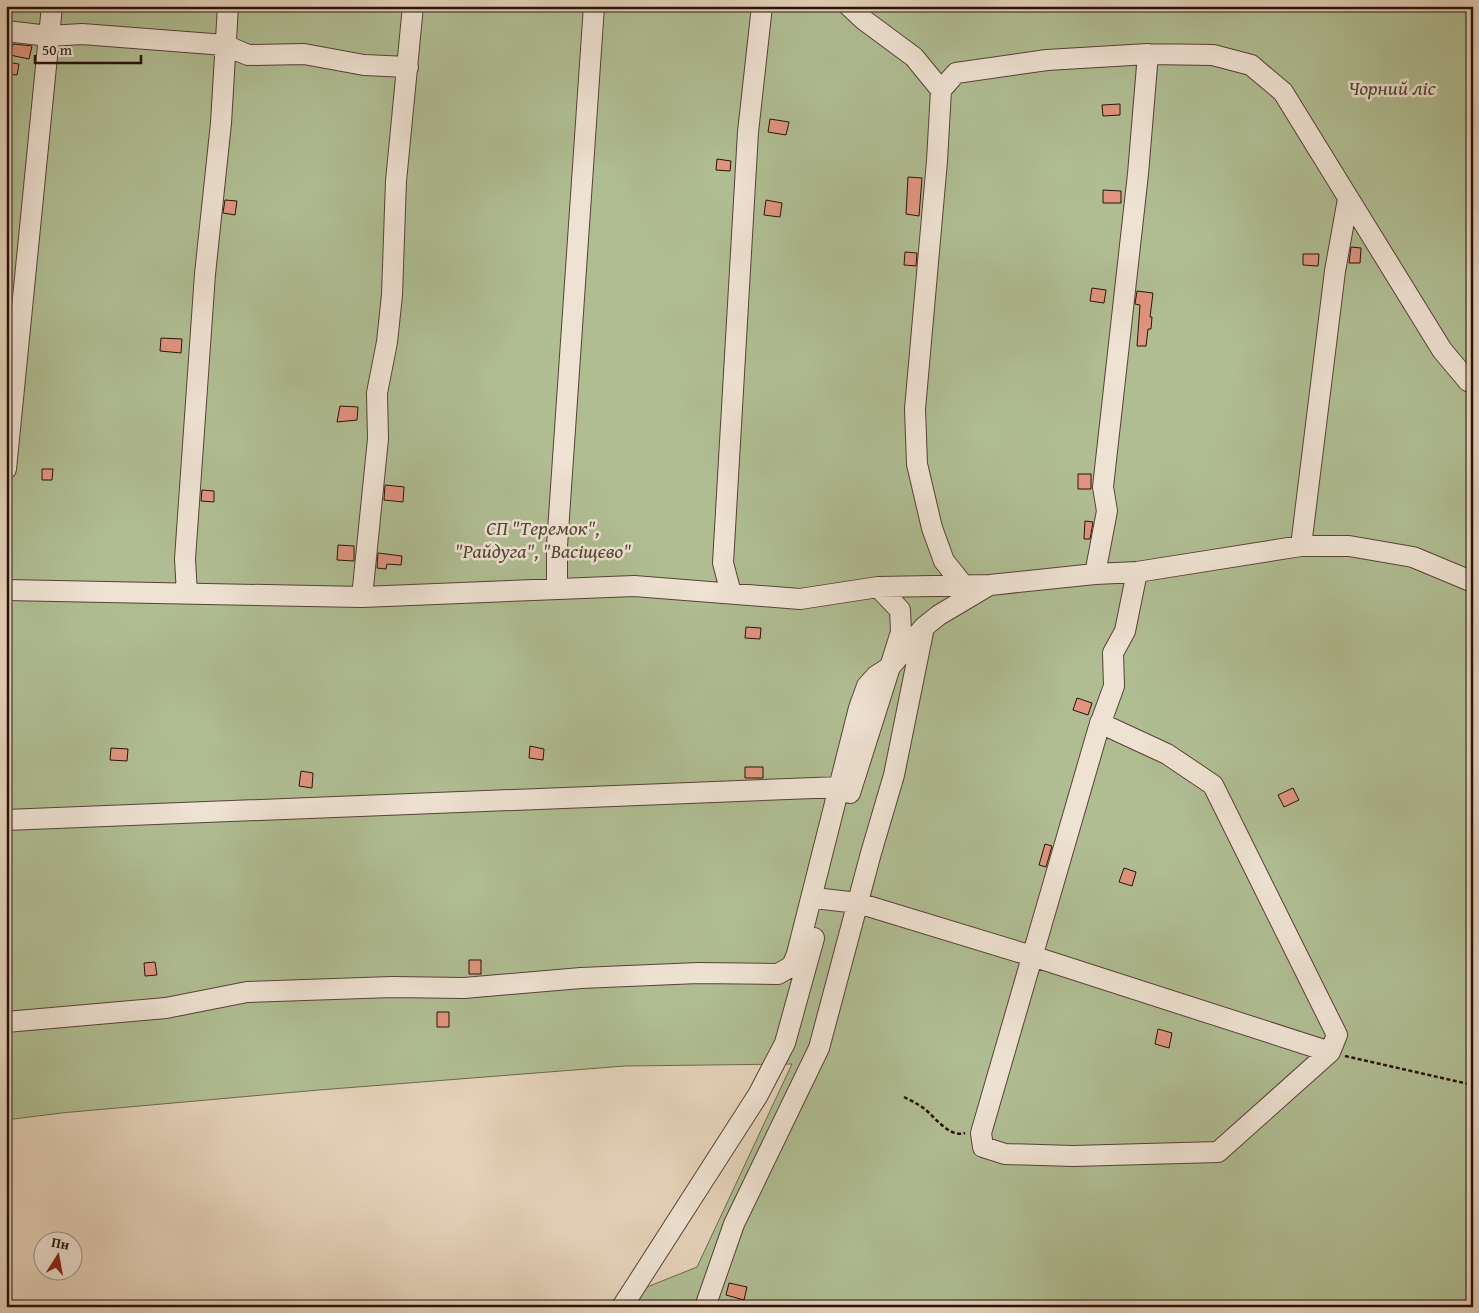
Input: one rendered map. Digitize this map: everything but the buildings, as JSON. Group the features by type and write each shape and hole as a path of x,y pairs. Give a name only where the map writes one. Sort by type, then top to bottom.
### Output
{"street":[{"path":"6,469 52,6"},
{"path":"187,594 184,559 205,274 221,123 228,6"},
{"path":"362,597 378,439 378,393 387,342 392,295 396,181 413,6"},
{"path":"557,589 557,546 594,6"},
{"path":"731,593 723,563 748,132 762,6"},
{"path":"849,6 864,20 914,57 941,90"},
{"path":"6,31 49,36 82,34 200,45 225,45 248,55 304,54 364,65 408,66"},
{"path":"1095,574 1106,511 1103,487 1138,174 1148,54"},
{"path":"964,586 944,561 932,528 917,464 915,410 937,161 941,90 956,73 1047,60 1148,54 1213,55 1251,65 1283,92 1442,350 1468,381 1473,383"},
{"path":"1302,546 1335,271 1348,199"},
{"path":"6,590 362,597 634,586 800,599 878,587 990,585 1095,574 1137,572 1302,546 1349,546 1413,557 1473,582"},
{"path":"1100,723 1167,754 1213,785 1337,1035 1330,1052 1218,1152 1073,1156 1005,1154 983,1147 981,1133 1100,723 1114,686 1113,653 1125,631 1137,572"},
{"path":"6,1022 166,1008 247,992 392,987 464,988 581,978 698,973 778,974 792,966 797,954 840,787 858,708 867,686 876,676 890,668 924,627 939,615 990,585"},
{"path":"622,1307 758,1095 785,1043 806,974 823,899 852,789 902,632 900,610 878,587"},
{"path":"705,1307 734,1224 819,1048 894,775 924,627"},
{"path":"6,820 840,787"},
{"path":"823,899 858,904 1032,956 1330,1052"}],"path":[{"path":"1330,1052 1473,1085"},
{"path":"904,1097 920,1106 945,1128 961,1134 974,1130 984,1122"}],"green space":[{"name":"СП \"Теремок\", \"Райдуга\", \"Васіщєво\"","path":"6,6 1473,6 1473,1307 635,1307 642,1289 697,1267 792,1064 625,1066 319,1090 61,1113 6,1120"}],"park label":[{"name":"Чорний ліс","path":"1392,87"}]}
